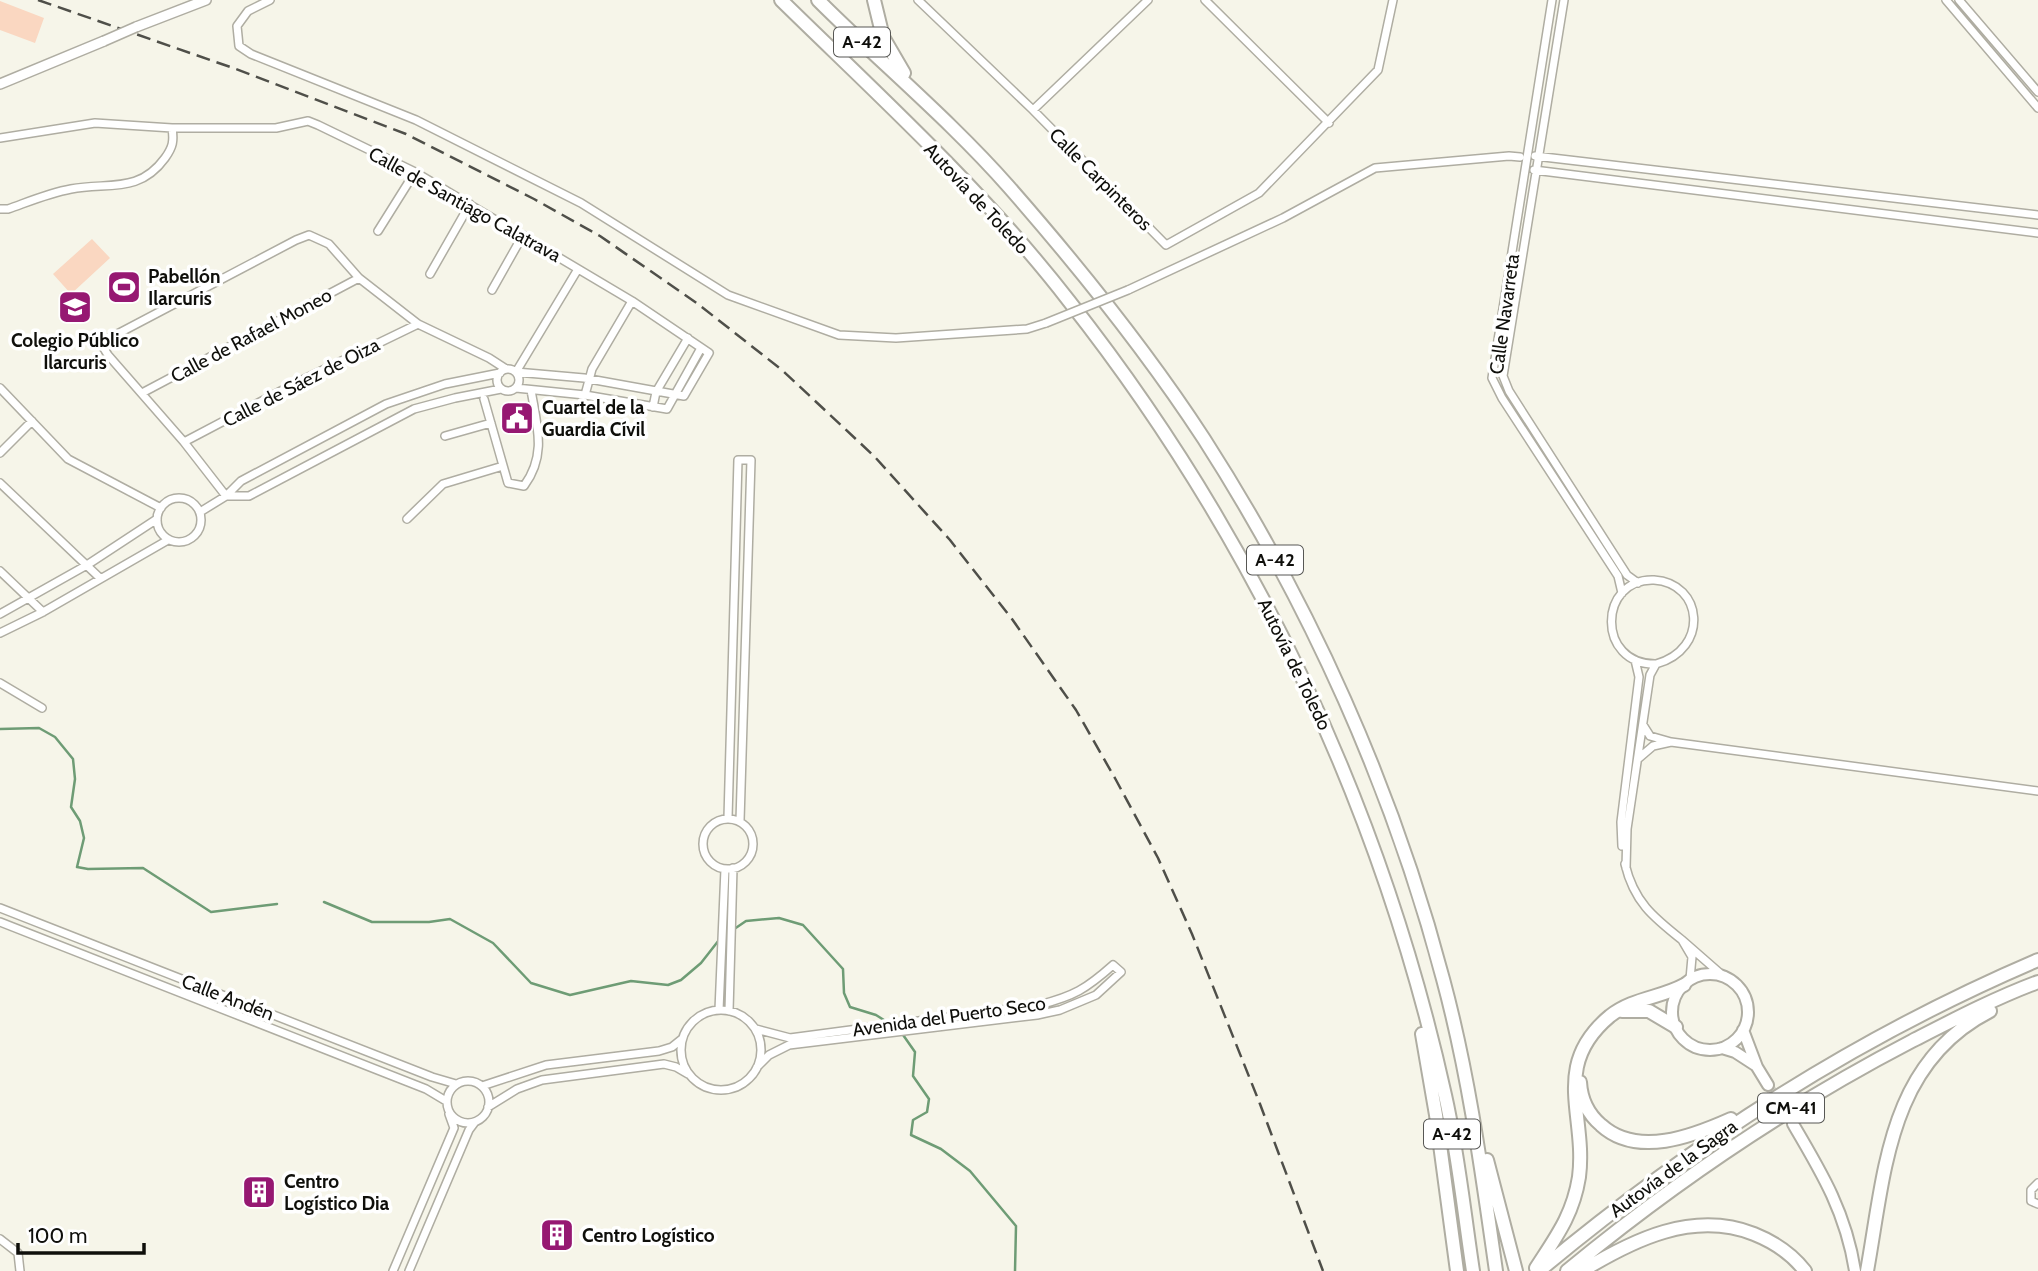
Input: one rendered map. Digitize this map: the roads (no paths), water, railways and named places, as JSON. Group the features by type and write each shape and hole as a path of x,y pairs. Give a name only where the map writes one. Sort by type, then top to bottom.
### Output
{"highway":[{"name":"Autovía de Toledo","path":"781,0 961,177 1068,299 1129,379 1186,464 1255,582 1327,729 1382,871 1446,1096 1473,1271"},
{"name":"Autovía de Toledo","path":"818,0 907,83 1006,183 1071,260 1140,348 1204,440 1281,570 1328,665 1372,765 1410,869 1444,981 1476,1127 1496,1271"},
{"path":"874,0 883,37 907,83"},
{"name":"Autovía de la Sagra","path":"1539,1267 1671,1167 1819,1071 1886,1033 2038,960"},
{"path":"1539,1267 1565,1221 1574,1198 1579,1147 1574,1081 1589,1039 1615,1013 1637,1000 1659,996 1687,982"},
{"name":"Autovía de la Sagra","path":"1567,1271 1650,1203 1790,1109 1860,1068 1938,1028 2038,982"},
{"path":"1867,1271 1890,1143 1898,1116 1921,1072 1941,1048 1980,1016 2038,989"},
{"path":"1420,999 1420,1021 1457,1271"},
{"path":"1615,1013 1626,1010 1649,1011 1676,1027"},
{"path":"1578,1064 1581,1093 1587,1107 1607,1131 1621,1138 1653,1143 1682,1137 1749,1115"},
{"path":"1476,1127 1482,1139 1516,1271"},
{"path":"1582,1271 1637,1241 1668,1230 1694,1225 1743,1229 1765,1238 1782,1248 1805,1271"}],"main road":[{"path":"1711,973 1722,975 1732,980 1746,998 1748,1020 1738,1038 1722,1048 1711,1050 1690,1044 1676,1027 1673,1016 1677,994 1687,982 1711,973"},
{"path":"1743,1030 1757,1067 1768,1085"},
{"path":"1722,1048 1735,1052 1757,1067"},
{"path":"1793,1124 1826,1179 1840,1209 1855,1271"}],"street":[{"path":"0,83 206,0"},
{"path":"270,0 248,10 237,26 239,46 251,54 416,120 580,203 728,295 839,335 896,338 1027,329 1128,290 1283,218 1375,167 1539,156 2038,215"},
{"name":"Calle Carpinteros","path":"918,0 1033,110 1166,245 1259,193 1329,123"},
{"path":"1033,110 1148,0"},
{"path":"1205,0 1329,123 1378,70 1393,0"},
{"name":"Calle Navarreta","path":"1552,0 1524,156 1527,169 1492,378 1502,398 1618,576 1622,593"},
{"name":"Calle Navarreta","path":"1563,0 1503,376 1509,391 1627,575 1638,583"},
{"path":"1946,0 2038,108"},
{"path":"1959,0 2038,92"},
{"name":"Calle de Santiago Calatrava","path":"0,138 95,124 172,128 276,128 308,121 415,172 632,301 701,348"},
{"path":"0,209 8,209 72,189 119,186 145,178 160,166 171,150 174,141 172,128"},
{"path":"1527,169 2038,233"},
{"path":"378,231 415,172"},
{"path":"430,274 470,204"},
{"path":"226,496 184,442 108,355 103,347 104,341 309,234 329,244 359,278 418,324 489,358 503,371"},
{"path":"492,290 523,235"},
{"path":"516,372 578,269"},
{"name":"Calle de Rafael Moneo","path":"142,393 359,278"},
{"path":"585,395 588,379 632,301"},
{"name":"Calle de Sáez de Oiza","path":"184,442 308,377 418,324"},
{"path":"653,407 656,392 688,338"},
{"path":"200,512 226,496 241,481 386,404 445,384 503,371 588,379 656,392 674,395 684,396 709,353 701,348 674,395 667,410 585,395 516,388"},
{"path":"503,371 497,383 509,392 516,388 520,381 516,372"},
{"path":"0,388 68,459 161,508"},
{"path":"226,496 249,496 414,409 502,389"},
{"path":"484,399 508,483 524,486 538,462 538,432 531,390"},
{"path":"0,453 32,421"},
{"path":"445,436 491,423"},
{"path":"728,818 738,460 751,460 740,821"},
{"path":"407,519 443,484 503,466"},
{"path":"0,483 100,578"},
{"path":"180,498 193,502 200,512 201,524 192,539 184,542 168,540 161,534 157,519 161,508 172,499 180,498"},
{"path":"0,614 87,565 157,519"},
{"path":"0,634 168,540"},
{"path":"0,571 43,612"},
{"path":"1652,580 1672,586 1688,600 1694,627 1690,641 1670,660 1656,664 1635,660 1623,653 1615,641 1611,614 1616,600 1638,583 1652,580"},
{"path":"1635,660 1639,677 1621,822 1626,868 1645,910 1722,975"},
{"path":"1626,868 1627,829 1648,684 1656,664"},
{"path":"0,683 42,708"},
{"path":"1643,725 1650,736 1671,742 2038,791"},
{"path":"1638,758 1653,746 1671,742"},
{"path":"728,818 740,821 749,829 754,845 747,860 729,869 710,861 703,846 707,829 713,823 728,818"},
{"path":"729,869 729,1011"},
{"path":"688,1074 682,1062 683,1039 690,1025 699,1016 719,1010 722,931 729,869"},
{"name":"Calle Andén","path":"0,908 437,1079 456,1084"},
{"name":"Calle Andén","path":"0,922 426,1089 446,1101"},
{"path":"1682,940 1692,957 1687,982"},
{"name":"Avenida del Puerto Seco","path":"409,1271 469,1130 475,1122 482,1119 488,1107 517,1089 558,1077 664,1064 676,1067 711,1090 725,1090 738,1087 750,1079 769,1055 789,1045 1060,1010 1096,995 1121,972 1113,965 1089,987 1067,998 1039,1005 790,1038 755,1029 747,1019 729,1011 719,1010"},
{"path":"755,1029 761,1054 757,1067"},
{"path":"482,1086 546,1065 665,1049 683,1039"},
{"path":"393,1271 454,1128 446,1101 451,1088 470,1080 482,1086 489,1098 488,1107"},
{"path":"449,1114 461,1123 475,1122"},
{"path":"2038,1183 2031,1190 2031,1201 2038,1204"},
{"path":"0,1239 18,1253 20,1271"}],"waterway":[{"path":"0,729 39,728 55,737 73,759 75,779 71,807 80,821 84,838 77,867 143,868 211,912 277,904"},
{"path":"324,902 372,922 429,922 450,919 493,943 531,983 570,995 631,981 668,985 681,980 701,963 719,940"},
{"path":"724,936 746,921 779,918 803,925 843,969 844,993 850,1007 876,1015 887,1022"},
{"path":"892,1026 901,1032 915,1052 913,1076 929,1099 927,1112 913,1120 911,1135 941,1149 970,1171 1016,1226 1015,1271"}],"tunnel":[{"path":"1768,1085 1793,1124"}],"railway":[{"path":"38,0 236,69 406,134 534,199 600,236 698,304 782,370 874,456 950,540 1012,619 1076,710 1116,780 1158,858 1192,934 1323,1271"}],"place":[{"name":"Pabellón Ilarcuris","path":"124,287"},
{"name":"Colegio Público Ilarcuris","path":"75,307"},
{"name":"Cuartel de la Guardia Cívil","path":"517,418"},
{"name":"Centro Logístico Dia","path":"259,1192"},
{"name":"Centro Logístico","path":"557,1235"}]}
